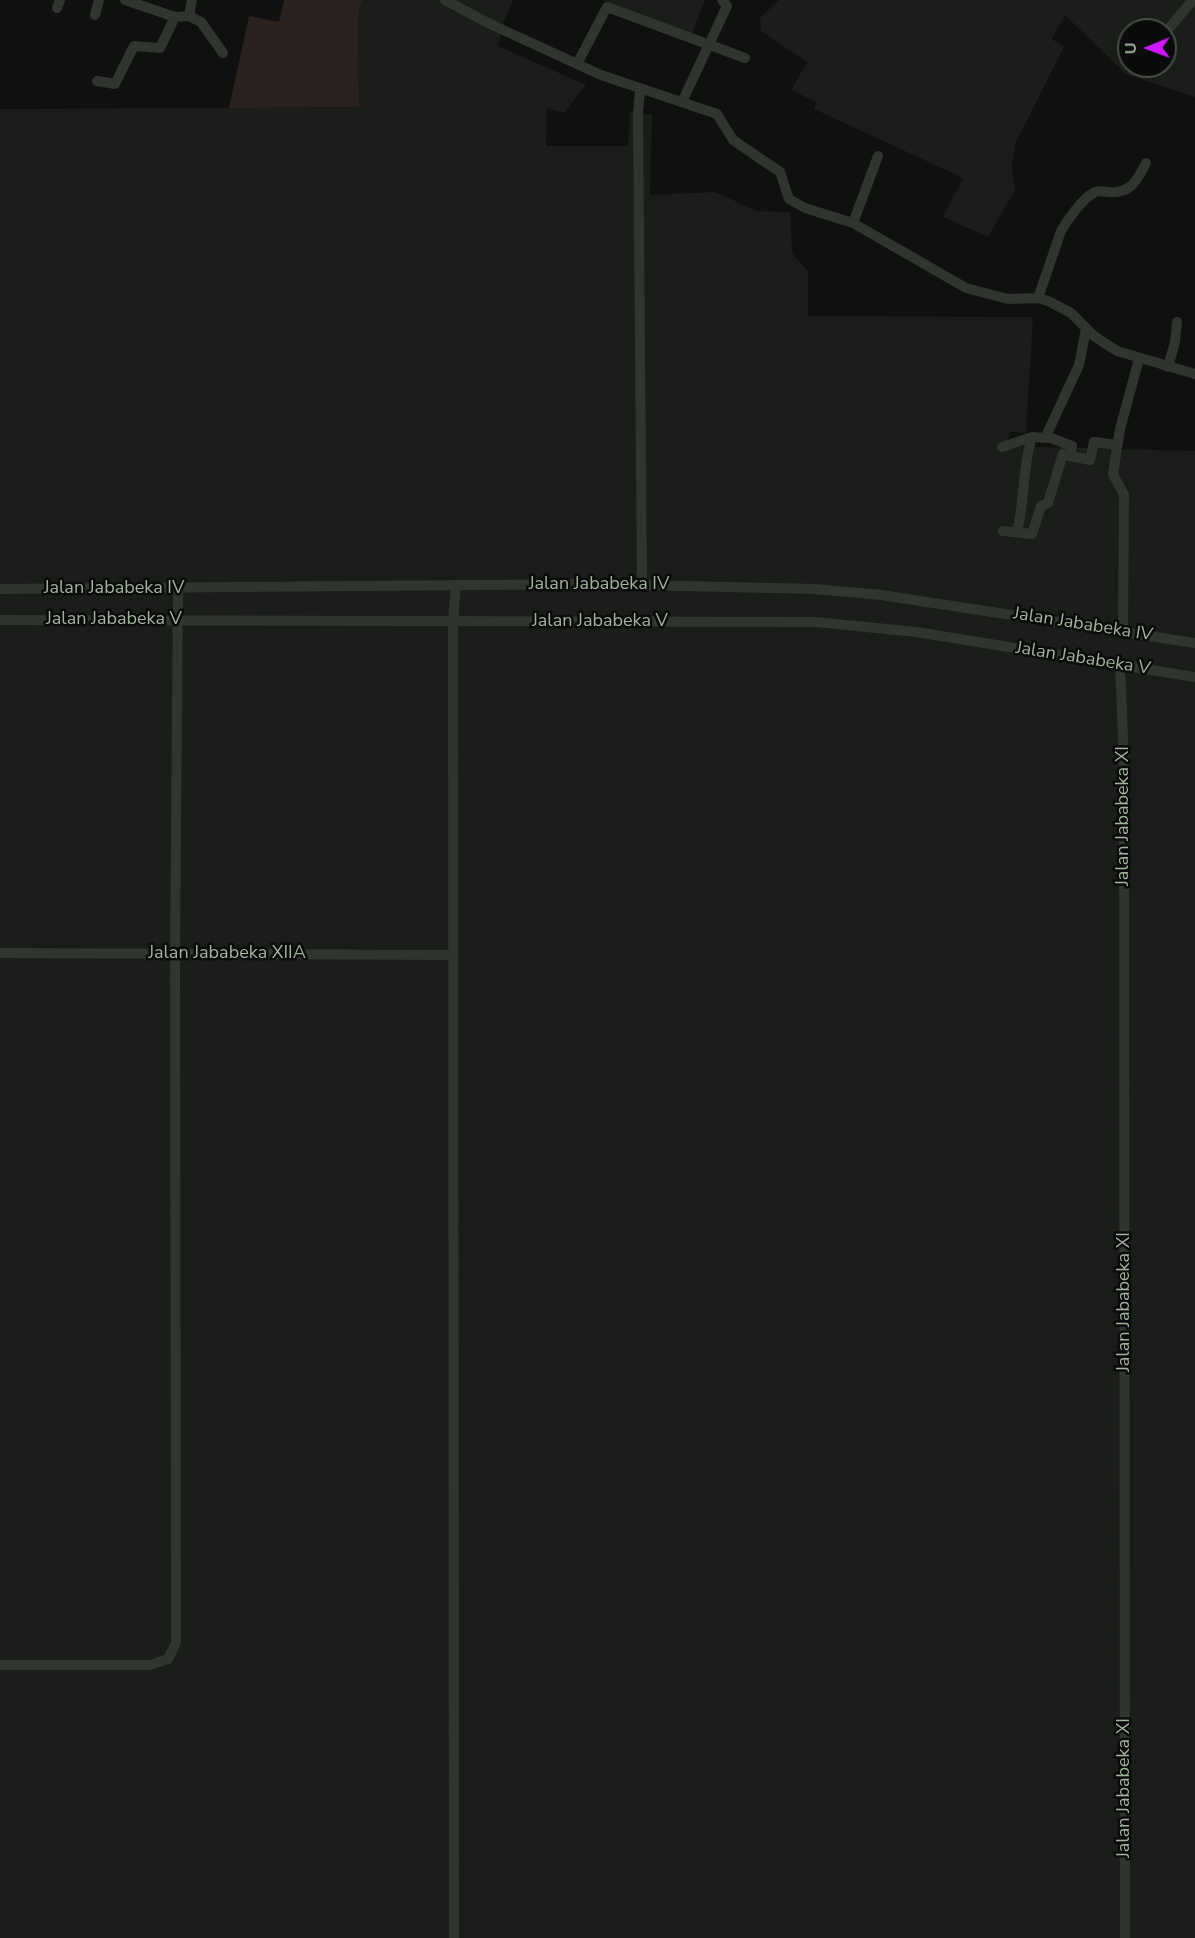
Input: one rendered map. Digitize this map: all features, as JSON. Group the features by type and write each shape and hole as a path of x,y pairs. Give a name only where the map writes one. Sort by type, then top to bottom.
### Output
{"street":[{"path":"95,15 99,0"},
{"path":"125,0 175,17 189,16 198,19 223,53"},
{"path":"189,16 192,0"},
{"path":"445,0 488,23 577,64 640,90 717,114 733,140 780,172 786,194 792,201 805,208 853,223 966,288 1008,299 1038,298 1063,308 1109,347 1139,359 1195,374"},
{"path":"682,102 727,6 722,0"},
{"path":"1177,19 1193,0"},
{"path":"577,64 607,7 745,58"},
{"path":"97,81 115,84 134,46 160,48 175,17"},
{"path":"640,90 638,124 642,585"},
{"path":"853,223 878,156"},
{"path":"1038,298 1060,231 1066,222 1097,191 1122,192 1130,189 1146,163"},
{"path":"1168,367 1175,342 1177,322"},
{"path":"1047,438 1050,426 1079,365 1086,329"},
{"path":"1123,631 1124,495 1113,476 1117,445 1139,359"},
{"path":"1017,532 1032,437"},
{"path":"1002,447 1032,437 1047,438 1072,446 1070,456"},
{"path":"1003,531 1033,532 1041,506 1048,503 1053,494 1063,454 1090,460 1094,442 1117,445"},
{"path":"454,1938 453,622 456,585"},
{"name":"Jalan Jababeka IV","path":"0,589 642,585 848,591 1195,643"},
{"path":"0,1665 150,1665 168,1659 176,1643 175,954 178,588"},
{"name":"Jalan Jababeka V","path":"0,620 771,621 844,624 916,632 1195,677"},
{"name":"Jalan Jababeka XI","path":"1120,665 1124,769 1125,1938"},
{"name":"Jalan Jababeka XIIA","path":"0,953 453,955"}],"shaded area":[{"path":"284,0 362,0 358,16 359,107 229,108 249,16 279,22"},
{"path":"362,0 513,0 503,23 498,46 586,85 564,113 547,108 546,146 628,146 630,111 652,115 650,195 715,192 757,211 790,212 792,253 808,271 808,316 1033,317 1026,433 1010,432 1007,446 1195,451 1195,1938 0,1938 0,109 359,107 358,16"},
{"path":"601,0 705,0 691,36"},
{"path":"779,0 1195,0 1195,97 1138,78 1177,78 1177,18 1117,18 1117,65 1065,15 1052,39 1064,47 1015,144 1012,167 1015,190 988,237 943,217 963,178 814,109 816,102 791,90 807,62 761,31 760,18"}]}
